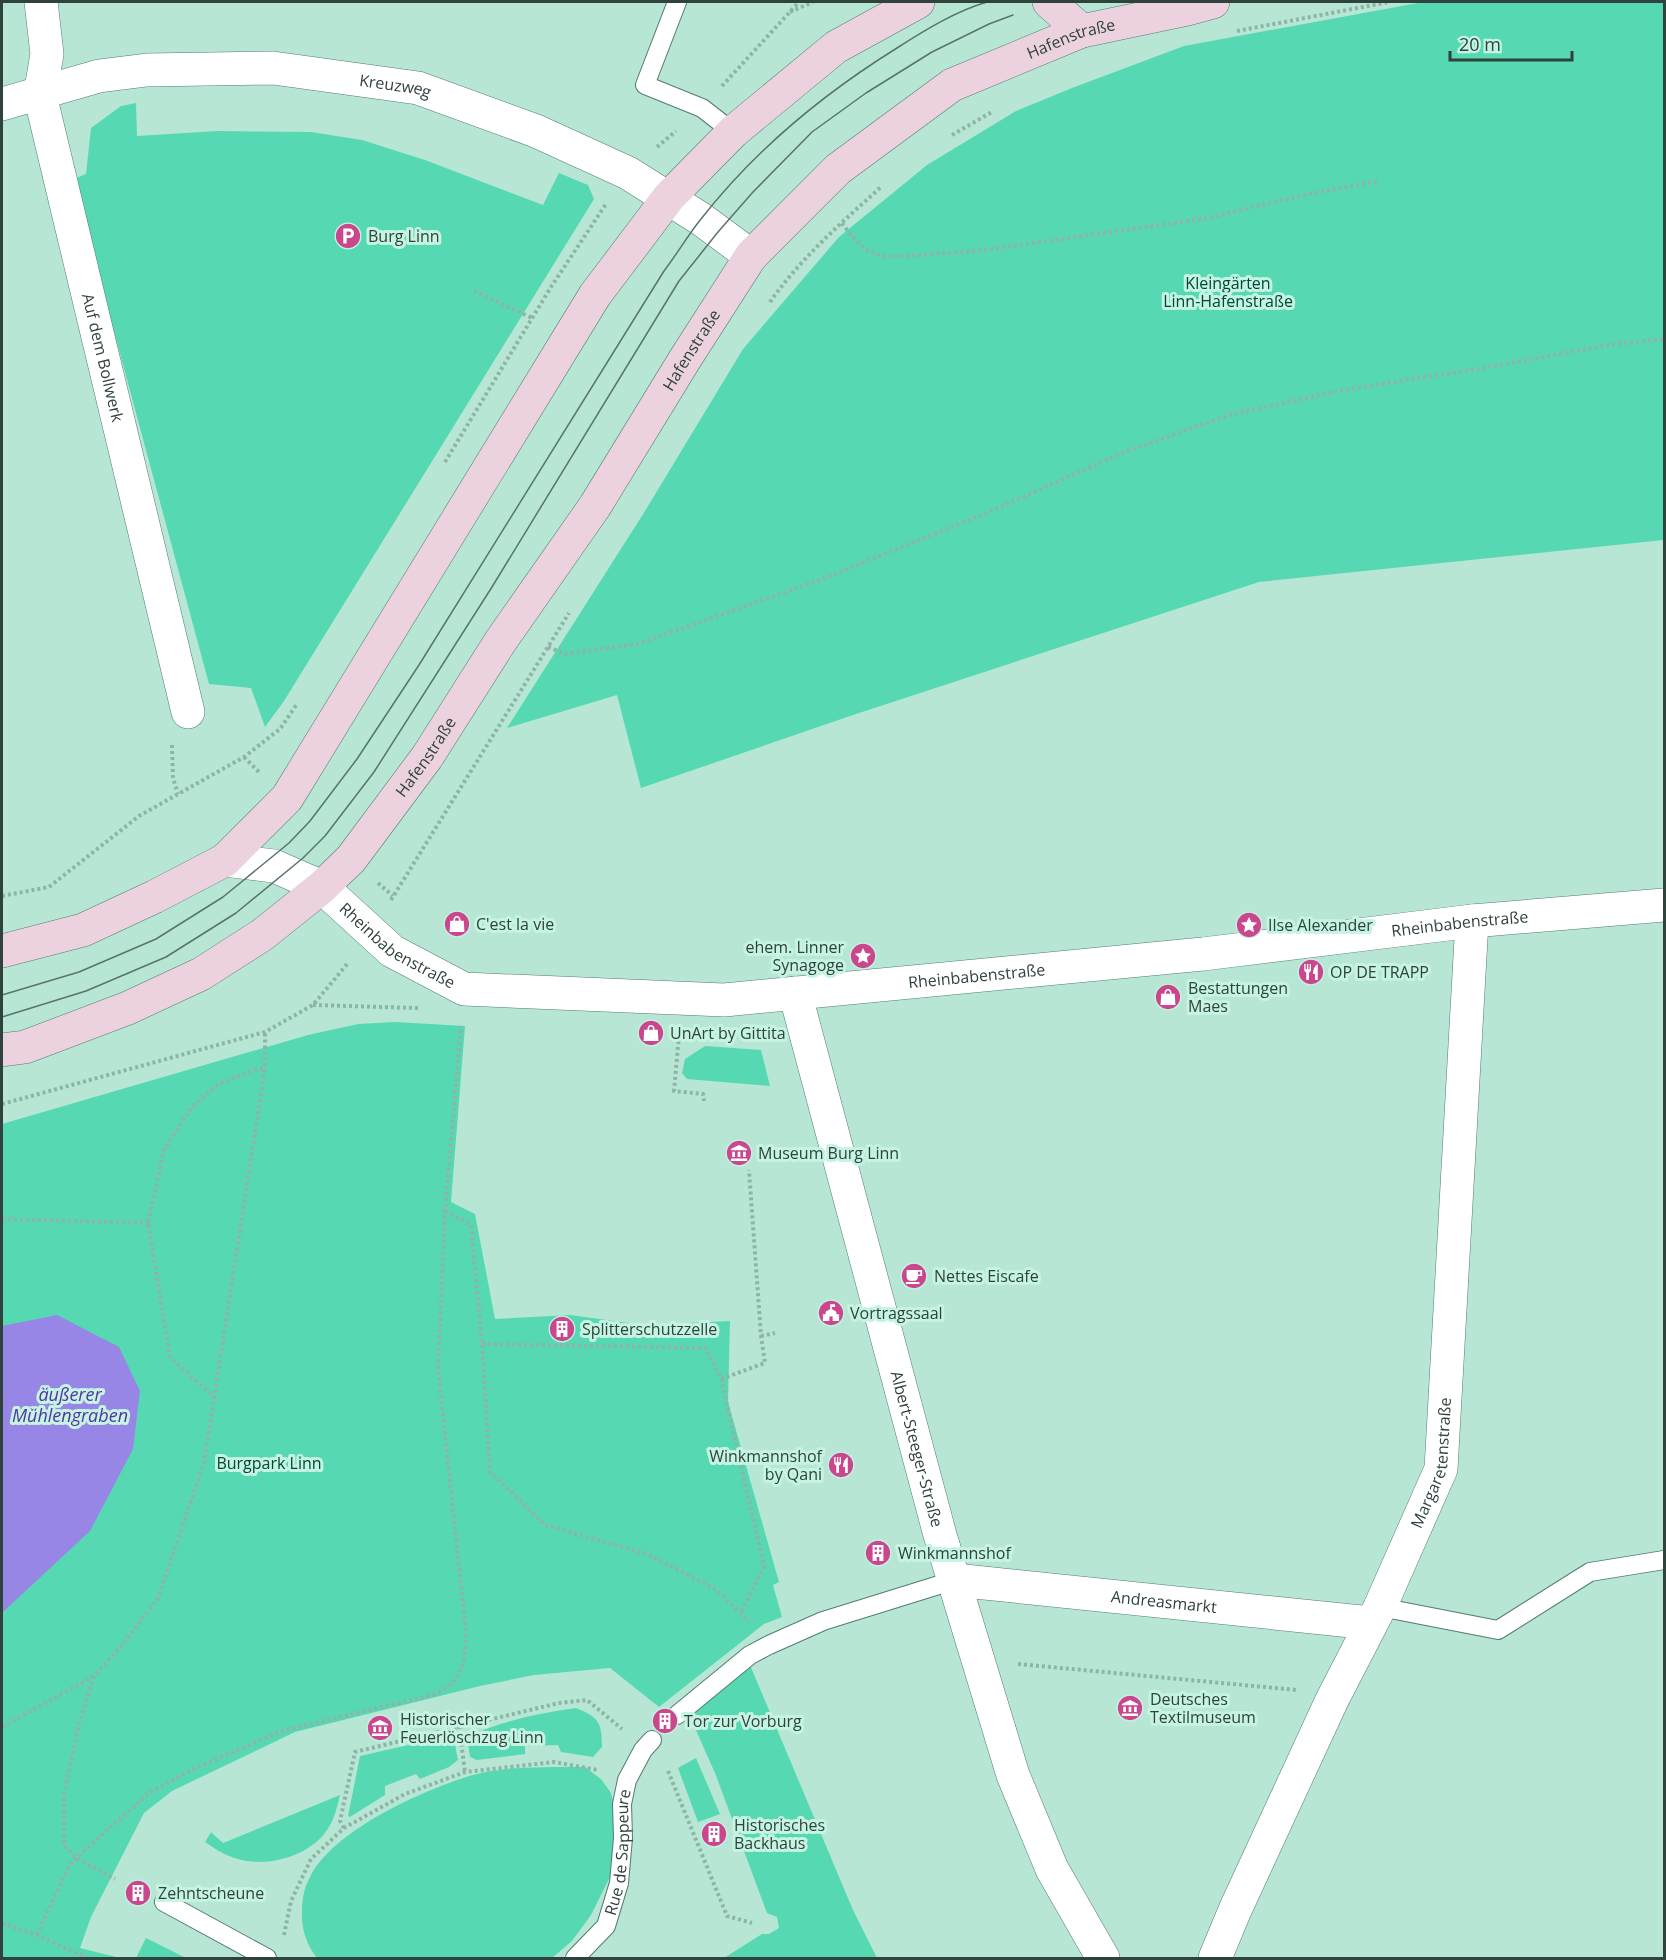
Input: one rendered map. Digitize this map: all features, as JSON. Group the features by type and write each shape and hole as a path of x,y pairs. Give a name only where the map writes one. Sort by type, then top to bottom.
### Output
{"main road":[{"path":"2,951 83,930 225,860 286,798 595,295 669,197 733,132 836,48 918,2"},
{"path":"1050,2 1082,31 1111,2"},
{"name":"Hafenstraße","path":"322,886 351,859 427,758 500,642 595,506 684,359 752,256 838,168 951,85 1082,31 1213,2"},
{"path":"2,1050 26,1047 128,1008 201,974 262,935 322,886"}],"street":[{"name":"Auf dem Bollwerk","path":"41,2 46,54 40,94 188,712"},
{"name":"Kreuzweg","path":"2,104 99,76 147,70 273,68 418,88 536,131 628,172 669,197 752,256"},
{"name":"Rheinbabenstraße","path":"225,860 274,866 322,886 372,935 392,951 464,989 724,1000 1203,954 1472,921 1665,905"},
{"name":"Margaretenstraße","path":"1215,1959 1234,1910 1332,1700 1376,1615 1441,1469 1472,921"},
{"name":"Albert-Steeger-Straße","path":"795,993 937,1523 1013,1775 1052,1869 1103,1959"},
{"name":"Andreasmarkt","path":"955,1580 1376,1615"}],"lane":[{"path":"677,2 645,85 702,108 733,132"},
{"path":"1376,1615 1498,1630 1590,1572 1665,1560"},
{"path":"678,1713 750,1655 769,1645 823,1621 955,1580"},
{"name":"Rue de Sappeure","path":"575,1959 606,1926 619,1883 623,1838 622,1804 627,1780 647,1745"},
{"path":"164,1902 267,1959"}],"path":[{"path":"799,2 787,13 813,2"},
{"path":"947,137 997,109"},
{"path":"842,223 853,238 868,252 888,257 966,251 1208,218 1299,196 1379,181"},
{"path":"770,302 783,284 842,223 884,185"},
{"path":"474,291 532,318"},
{"path":"548,647 566,654 638,644 820,580 988,512 1122,453 1229,415 1343,390 1484,368 1608,345 1665,339"},
{"path":"351,859 393,896 573,608"},
{"path":"178,794 173,778 171,747 188,712"},
{"path":"2,896 49,887 139,816 244,758 286,798"},
{"path":"2,1104 265,1032 313,1005 372,935"},
{"path":"313,1005 434,1009 464,989"},
{"path":"37,1935 68,1868 76,1858 149,1793 190,1770 282,1731 435,1694 449,1687 459,1673 466,1656 466,1632 438,1369 445,1211 464,989"},
{"path":"683,998 674,1091 704,1094 704,1101"},
{"path":"2,1727 94,1676 123,1644 158,1598 204,1463 266,1068 265,1032"},
{"path":"215,1398 170,1357 148,1223 164,1150 191,1108 217,1085 254,1070 266,1068"},
{"path":"721,1379 765,1363 749,1170"},
{"path":"445,1211 471,1225 482,1344 490,1472 545,1524 647,1554 717,1590 769,1645"},
{"path":"2,1219 148,1223"},
{"path":"761,1336 775,1333"},
{"path":"482,1344 706,1348 721,1379 764,1566 741,1613"},
{"path":"982,1672 1017,1664 1308,1690 1332,1700"},
{"path":"94,1676 79,1724 64,1793 64,1845 76,1858 115,1879"},
{"path":"344,1828 340,1821 355,1752 459,1725 559,1703 587,1700 647,1745 667,1768 728,1916 752,1923"},
{"path":"459,1725 465,1772"},
{"path":"284,1935 291,1901 311,1859 344,1828 405,1794 465,1772 554,1762 607,1771 627,1780"},
{"path":"2,1923 37,1935 87,1959"}],"green space":[{"name":"Kleingärten Linn-Hafenstraße","path":"1423,2 1664,2 1664,540 1259,582 850,716 641,788 617,695 507,728 645,511 743,349 839,237 927,165 1016,111 1184,46"},
{"path":"136,103 137,136 217,131 311,132 362,140 425,160 543,205 559,173 588,185 594,199 284,701 265,727 251,688 209,684 73,179 86,174 91,128 121,106"},
{"name":"Burgpark Linn","path":"395,1022 465,1026 451,1202 475,1214 495,1319 570,1315 643,1325 730,1321 728,1402 779,1582 773,1585 782,1617 764,1624 659,1707 610,1668 534,1675 480,1686 295,1732 172,1791 144,1813 91,1917 80,1948 120,1958 2,1958 2,1124 308,1035 358,1024"},
{"path":"705,1046 761,1050 770,1086 687,1079 682,1073 685,1059"},
{"path":"750,1665 853,1910 877,1958 724,1958 762,1934 769,1934 779,1928 777,1917 767,1913 715,1773 690,1717"},
{"path":"576,1708 594,1718 600,1726 602,1747 593,1757 561,1752 558,1745 525,1746 525,1754 477,1760 470,1757 467,1737 521,1718"},
{"path":"443,1737 454,1740 458,1760 449,1767 420,1779 416,1774 385,1786 385,1795 350,1817 348,1816 360,1756"},
{"path":"696,1758 720,1814 698,1822 678,1768"},
{"path":"585,1767 601,1779 611,1793 615,1809 614,1851 610,1877 591,1915 572,1941 552,1958 317,1958 310,1948 304,1930 302,1903 310,1877 338,1843 406,1801 453,1781 514,1768"},
{"path":"340,1795 332,1822 327,1830 310,1847 287,1858 262,1862 238,1859 205,1842 211,1832 223,1843"},
{"path":"146,1938 186,1958 136,1958"}],"water":[{"name":"äußerer Mühlengraben","path":"57,1315 119,1347 140,1391 133,1449 90,1531 2,1613 2,1326"}],"tram line":[{"path":"2,995 79,972 156,939 223,897 289,843 310,821 357,759 419,665 664,271 696,225 767,147 843,84 930,28 964,10 987,2"},
{"path":"2,1017 86,991 166,957 236,913 303,858 325,836 374,772 492,587 679,281 718,232 753,192 812,132 866,93 932,52 1013,15"}],"place":[{"name":"Burg Linn","path":"348,236"},
{"name":"C'est la vie","path":"457,924"},
{"name":"Ilse Alexander","path":"1249,925"},
{"name":"ehem. Linner Synagoge","path":"863,956"},
{"name":"OP DE TRAPP","path":"1311,972"},
{"name":"Bestattungen Maes","path":"1168,997"},
{"name":"UnArt by Gittita","path":"651,1033"},
{"name":"Museum Burg Linn","path":"739,1153"},
{"name":"Nettes Eiscafe","path":"914,1276"},
{"name":"Vortragssaal","path":"831,1313"},
{"name":"Splitterschutzzelle","path":"562,1329"},
{"name":"Winkmannshof by Qani","path":"841,1465"},
{"name":"Winkmannshof","path":"878,1553"},
{"name":"Deutsches Textilmuseum","path":"1130,1708"},
{"name":"Tor zur Vorburg","path":"665,1721"},
{"name":"Historischer Feuerlöschzug Linn","path":"380,1728"},
{"name":"Historisches Backhaus","path":"714,1834"},
{"name":"Zehntscheune","path":"138,1893"}]}
